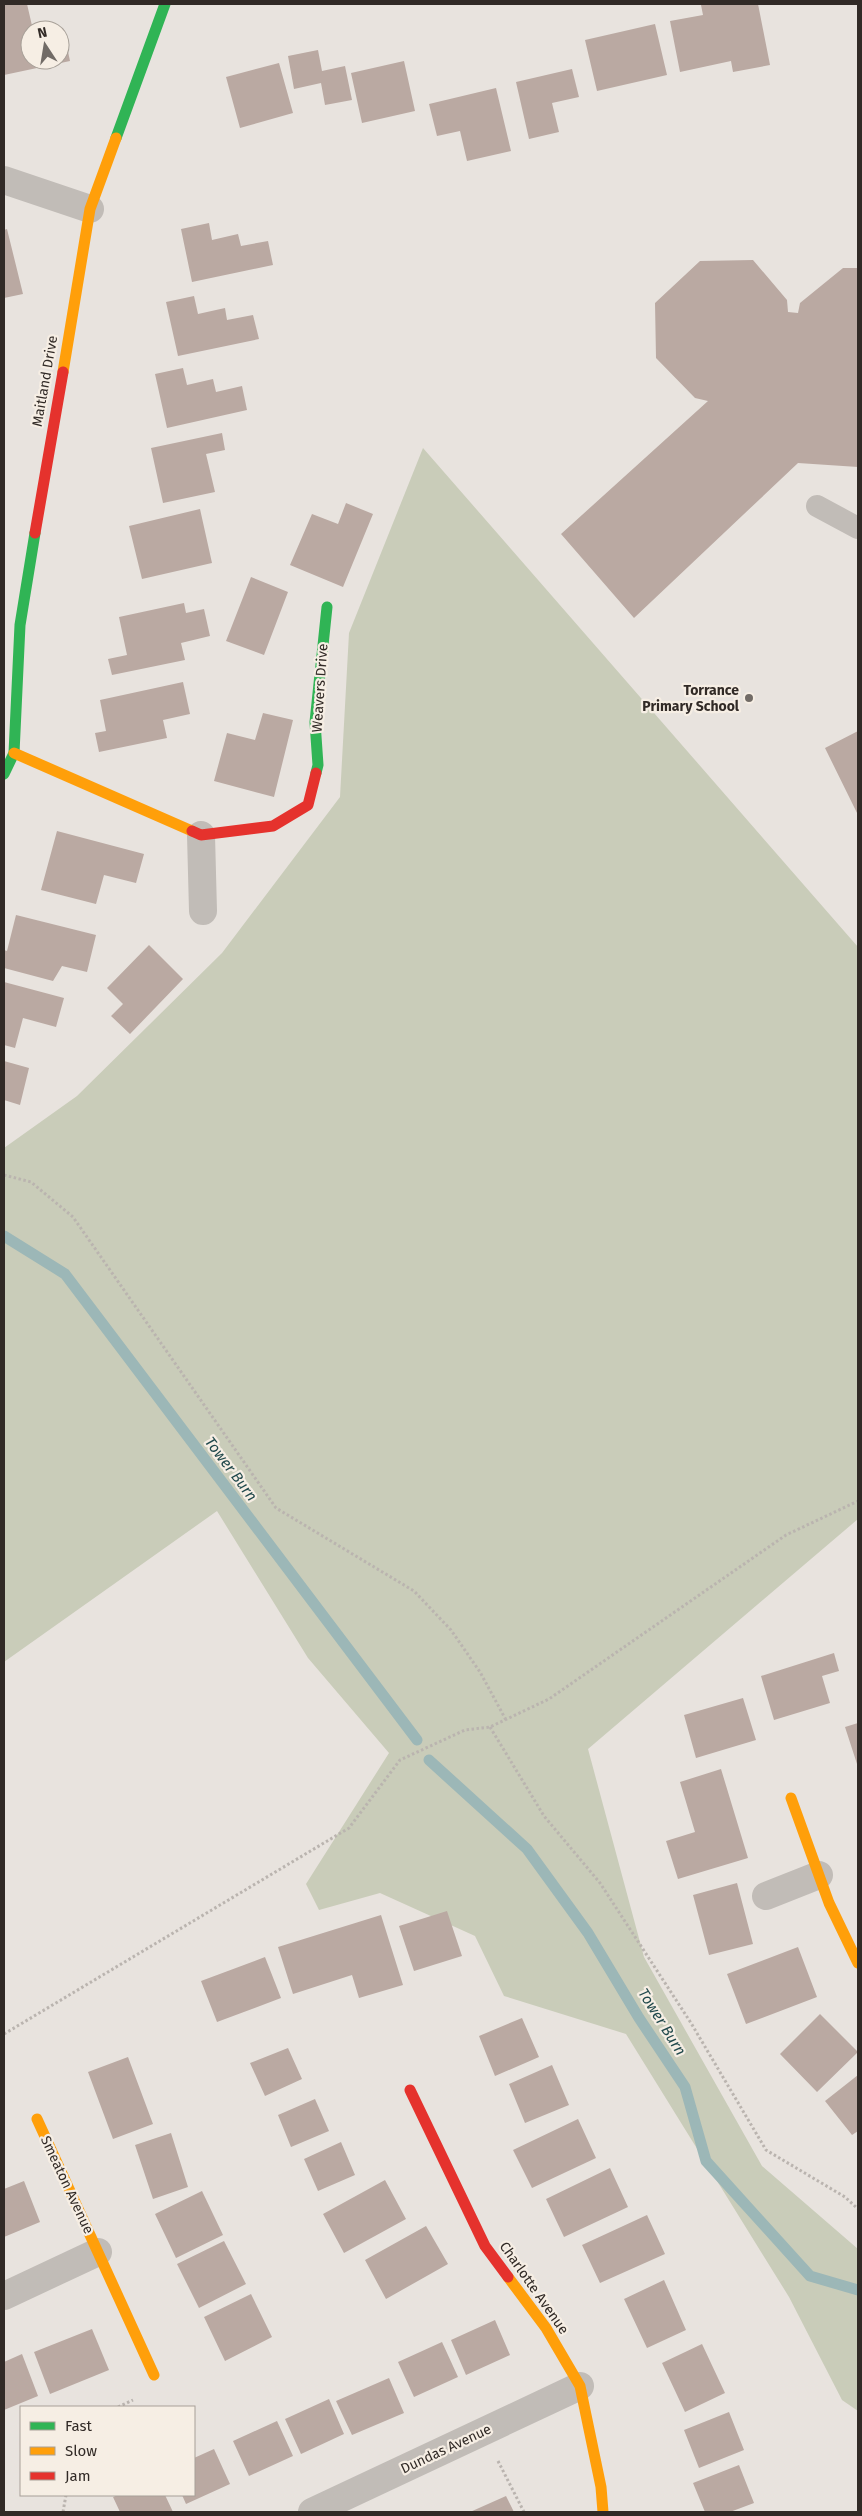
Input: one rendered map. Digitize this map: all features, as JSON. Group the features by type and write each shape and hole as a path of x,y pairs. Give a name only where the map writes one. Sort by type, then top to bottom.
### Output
{"street":[{"name":"Maitland Drive","path":"4,774 14,754 12,623 90,209 164,4"},
{"path":"4,180 90,209"},
{"name":"Weavers Drive","path":"201,835 273,826 308,806 318,765 315,722 328,607"},
{"path":"14,754 201,835 203,911"},
{"path":"791,1798 819,1875 847,1943 858,1963"},
{"path":"766,1896 819,1875"},
{"name":"Charlotte Avenue","path":"410,2090 485,2246 546,2328 580,2386 601,2487 603,2512"},
{"name":"Smeaton Avenue","path":"37,2119 154,2374"},
{"path":"4,2296 98,2252"},
{"name":"Dundas Avenue","path":"312,2512 580,2386"}],"lane":[{"path":"817,506 858,528"}],"path":[{"path":"4,1175 31,1182 74,1217 276,1508 414,1591 451,1630 480,1672 506,1720"},
{"path":"4,2034 349,1828 400,1760 465,1730 490,1727 549,1700 786,1535 858,1501"},
{"path":"490,1727 544,1816 600,1884 690,2023 766,2150 844,2198 858,2209"},
{"path":"483,2431 524,2512"},
{"path":"64,2512 66,2496"}],"green space":[{"path":"423,448 858,947 858,1519 588,1749 644,1957 762,2166 858,2249 858,2411 842,2400 789,2297 626,2034 504,1996 475,1936 380,1893 319,1910 306,1884 389,1753 308,1658 217,1511 4,1662 4,1148 77,1096 222,953 340,797 349,633"}],"building":[{"path":"4,4 27,4 31,20 20,20 20,70 28,70 4,75"},
{"path":"758,4 770,65 733,72 731,61 680,72 670,21 703,15 701,5"},
{"path":"655,24 667,75 597,91 585,40"},
{"path":"318,50 322,71 345,66 352,100 325,105 321,83 294,89 288,56"},
{"path":"404,61 415,111 362,123 351,73"},
{"path":"279,63 293,113 240,128 226,77"},
{"path":"572,69 579,97 552,103 559,132 529,139 516,82"},
{"path":"496,88 511,151 467,161 460,131 437,136 429,104"},
{"path":"209,223 212,240 238,234 241,246 268,241 273,265 192,282 181,229"},
{"path":"7,229 23,294 4,298 4,230"},
{"path":"753,260 787,300 788,312 798,313 800,303 843,268 858,268 858,467 798,463 634,618 561,534 708,401 695,398 656,358 655,303 700,261"},
{"path":"194,296 198,314 225,308 227,320 253,315 259,339 178,356 166,302"},
{"path":"183,368 187,385 213,379 216,392 242,386 247,410 167,428 155,374"},
{"path":"222,433 225,450 206,454 215,492 163,503 151,448"},
{"path":"346,503 373,514 343,587 290,565 312,514 338,524"},
{"path":"200,509 212,563 142,579 129,526"},
{"path":"251,577 288,592 264,655 226,641"},
{"path":"184,603 186,613 204,609 210,636 181,643 185,660 112,675 108,659 127,655 119,617"},
{"path":"183,682 190,714 163,720 167,738 99,752 95,733 106,731 100,700"},
{"path":"263,713 293,720 274,797 214,781 227,733 255,740"},
{"path":"858,731 858,815 825,748"},
{"path":"57,831 144,854 136,883 104,875 96,904 41,890"},
{"path":"16,915 96,935 87,972 62,966 53,981 4,968 4,950 7,951"},
{"path":"149,945 183,979 130,1034 111,1016 123,1004 107,988"},
{"path":"4,982 64,998 56,1027 23,1018 15,1048 4,1045"},
{"path":"4,1061 29,1068 20,1105 4,1100"},
{"path":"834,1653 839,1671 822,1676 830,1703 774,1720 761,1676"},
{"path":"743,1698 756,1740 696,1758 684,1715"},
{"path":"858,1723 858,1764 857,1764 845,1727"},
{"path":"721,1769 748,1858 678,1879 666,1841 695,1832 680,1782"},
{"path":"737,1883 753,1944 709,1955 693,1895"},
{"path":"447,1911 462,1956 414,1971 399,1926"},
{"path":"381,1915 403,1985 359,1998 352,1975 293,1994 278,1947"},
{"path":"798,1947 817,1997 746,2024 727,1974"},
{"path":"265,1957 281,1998 217,2022 201,1981"},
{"path":"820,2014 858,2052 817,2092 780,2054"},
{"path":"522,2018 539,2057 495,2076 479,2036"},
{"path":"288,2048 302,2079 265,2096 250,2063"},
{"path":"128,2057 153,2124 113,2139 88,2072"},
{"path":"552,2065 569,2105 525,2123 509,2084"},
{"path":"858,2075 858,2131 852,2135 825,2101"},
{"path":"315,2099 329,2131 291,2147 278,2115"},
{"path":"578,2119 596,2158 532,2188 513,2150"},
{"path":"171,2133 188,2187 153,2199 135,2145"},
{"path":"341,2142 355,2175 318,2191 304,2159"},
{"path":"610,2168 628,2207 564,2237 546,2199"},
{"path":"385,2180 406,2219 344,2253 323,2214"},
{"path":"24,2181 40,2222 4,2237 4,2189"},
{"path":"202,2191 223,2235 176,2258 155,2214"},
{"path":"647,2215 665,2254 600,2283 582,2245"},
{"path":"426,2226 448,2264 386,2299 365,2260"},
{"path":"224,2241 246,2284 199,2308 177,2264"},
{"path":"664,2280 686,2330 647,2348 624,2299"},
{"path":"251,2294 272,2337 225,2361 204,2317"},
{"path":"495,2320 510,2355 466,2375 451,2340"},
{"path":"92,2329 109,2370 50,2394 34,2352"},
{"path":"442,2342 458,2377 414,2397 398,2362"},
{"path":"702,2344 725,2393 685,2412 662,2363"},
{"path":"22,2354 38,2396 4,2410 4,2362"},
{"path":"389,2378 404,2413 352,2435 336,2401"},
{"path":"329,2399 344,2434 301,2454 285,2419"},
{"path":"729,2412 744,2450 699,2468 684,2430"},
{"path":"277,2421 293,2456 249,2476 233,2441"},
{"path":"214,2449 230,2484 186,2504 182,2496 195,2496 195,2458"},
{"path":"739,2465 754,2503 730,2512 705,2512 693,2483"},
{"path":"165,2496 173,2512 120,2512 113,2497"},
{"path":"506,2496 514,2512 470,2512"}],"waterway":[{"name":"Tower Burn","path":"4,1236 65,1274 417,1740"},
{"name":"Tower Burn","path":"429,1760 527,1849 588,1933 639,2018 685,2087 706,2161 810,2276 858,2290"}],"traffic: fast":[{"path":"116,138 165,4"},
{"path":"4,774 14,753 20,625 35,533"},
{"path":"316,773 318,765 315,722 327,607"}],"traffic: slow":[{"path":"63,372 90,209 116,138"},
{"path":"14,753 192,831"},
{"path":"791,1798 829,1903 858,1963"},
{"path":"37,2119 154,2375"},
{"path":"508,2277 546,2328 580,2386 601,2487 603,2512"}],"traffic: jam":[{"path":"35,533 63,372"},
{"path":"192,831 201,835 273,826 308,805 316,773"},
{"path":"410,2090 485,2246 508,2277"}],"place":[{"name":"Torrance Primary School","path":"749,698"}]}
